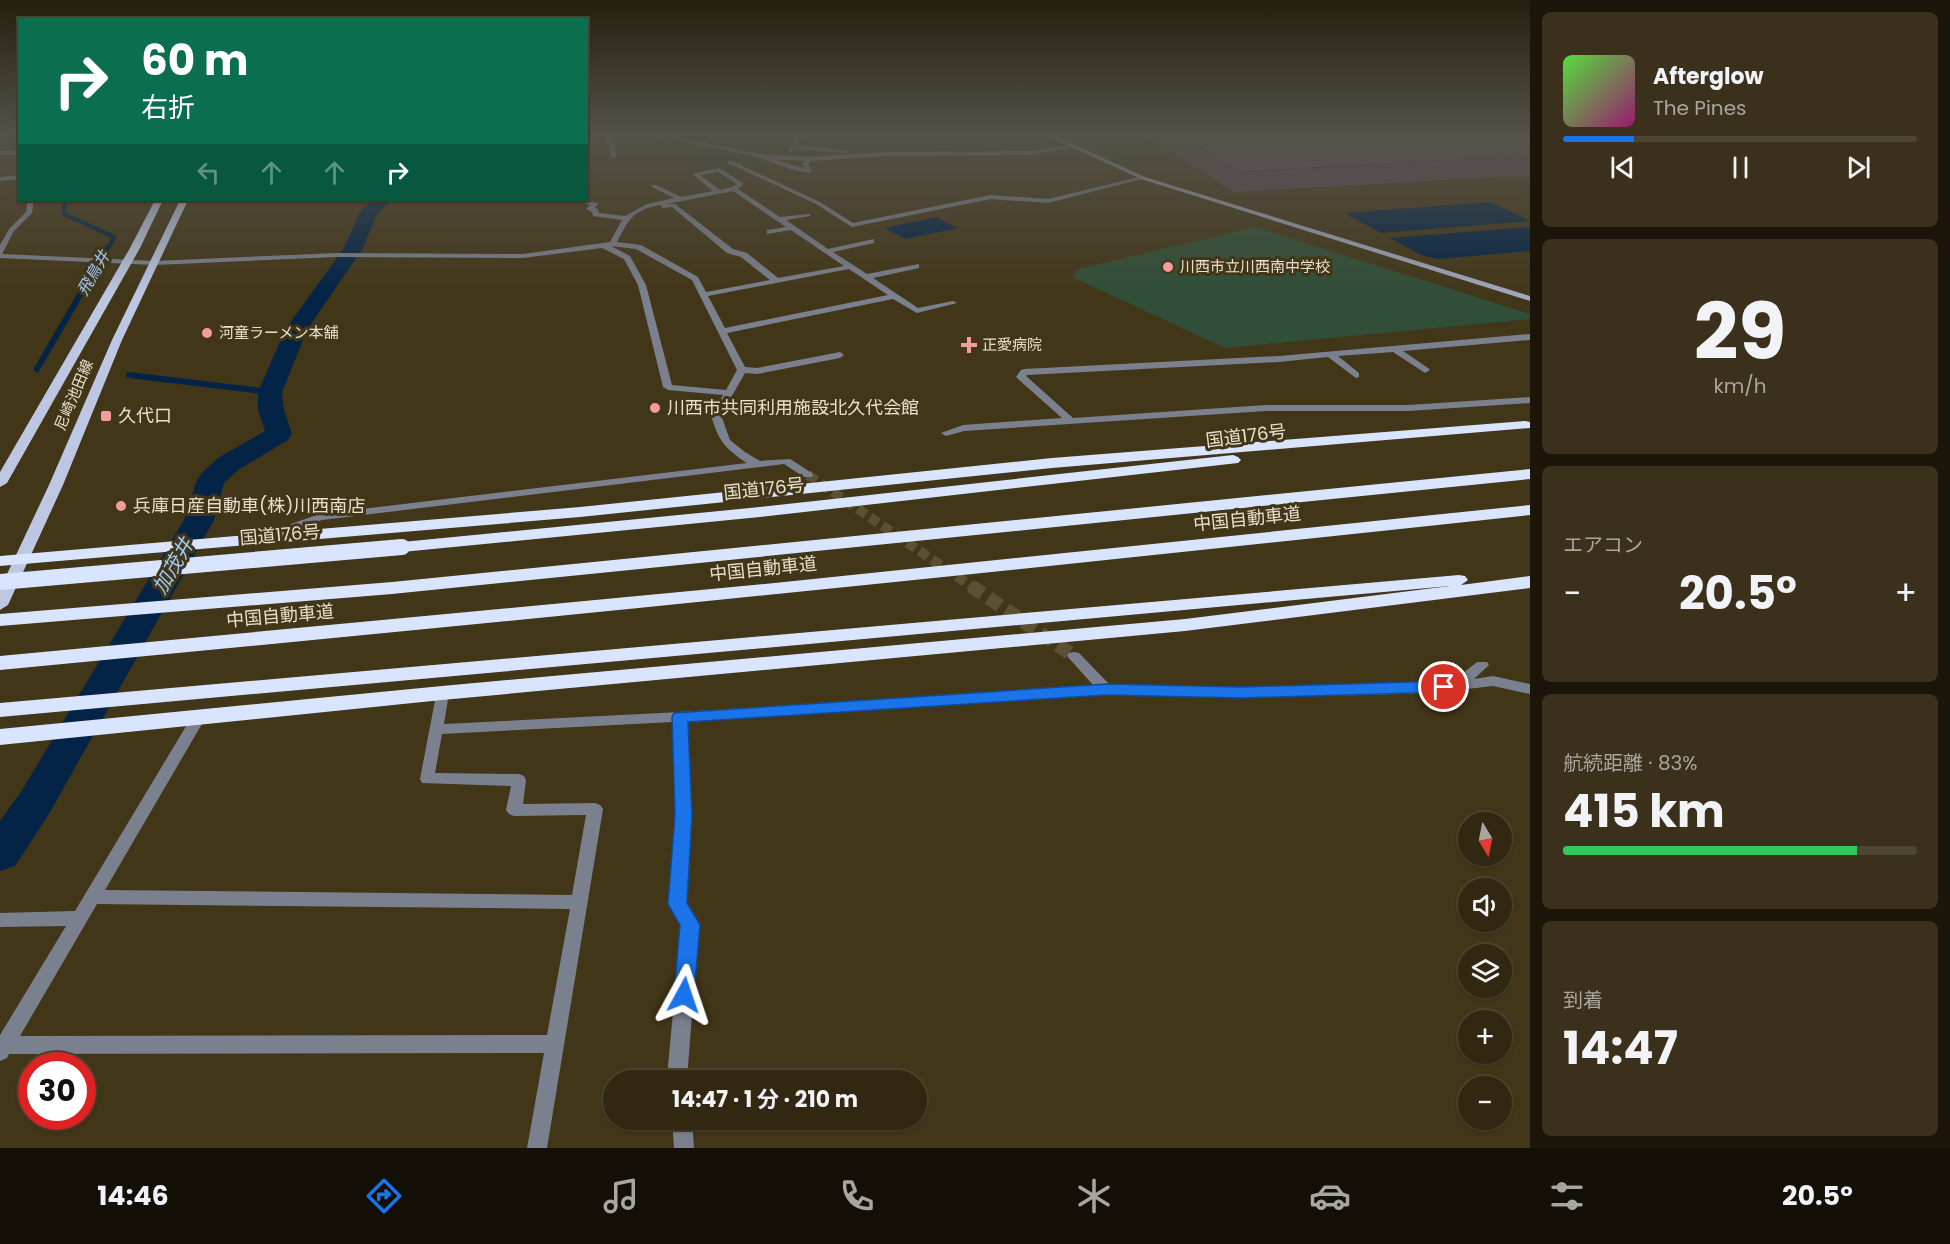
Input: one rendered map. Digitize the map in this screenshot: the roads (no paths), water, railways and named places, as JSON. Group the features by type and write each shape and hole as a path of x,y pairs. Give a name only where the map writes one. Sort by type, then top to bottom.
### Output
{"highway":[{"path":"0,561 580,512 1052,463 1528,425"},
{"name":"国道176号","path":"0,582 402,547 1095,477 1528,425"},
{"name":"中国自動車道","path":"0,620 392,588 1530,474"},
{"name":"中国自動車道","path":"0,663 383,628 1060,561 1530,510"},
{"path":"0,710 1530,573"},
{"path":"0,737 442,693 1185,625 1530,582"}],"main road":[{"name":"尼崎池田線","path":"0,483 128,261 158,201"},
{"name":"尼崎池田線","path":"0,605 117,340 184,201"}],"street":[{"path":"657,188 680,199"},
{"path":"713,188 719,192"},
{"path":"785,188 818,203 852,225 991,197 1048,201 1103,188"},
{"path":"1174,188 1530,299"},
{"path":"609,245 626,218 639,209 649,205 734,189 927,316"},
{"path":"31,201 28,213 11,231 0,254 155,263 336,255 522,256 609,245 638,247 695,279 742,370"},
{"path":"584,201 595,204 589,209 596,210 595,215 626,218"},
{"path":"639,209 673,205 730,251 744,255 776,281"},
{"path":"780,219 808,215"},
{"path":"770,232 793,228"},
{"path":"827,251 870,242"},
{"path":"609,245 627,258 642,285 668,387 728,393"},
{"path":"866,277 916,266"},
{"path":"704,295 850,267"},
{"path":"722,331 780,316 895,296"},
{"path":"916,310 953,303"},
{"path":"1071,421 1021,377 1024,372 1329,354 1530,337"},
{"path":"1395,349 1425,370"},
{"path":"1329,354 1356,375"},
{"path":"742,370 757,371 840,355"},
{"path":"742,370 716,415 722,436 730,448 759,465"},
{"path":"946,433 963,428 1266,408 1408,408 1530,400"},
{"path":"255,540 320,517 786,461 808,475"},
{"path":"1074,656 1106,690"},
{"path":"1457,685 1482,665"},
{"path":"437,729 680,717 1106,690 1241,692 1432,688 1493,681 1530,689"},
{"path":"442,693 427,779 519,780 514,810 595,809 537,1148"},
{"path":"2,1048 199,717"},
{"path":"678,1070 690,925 678,904 684,815 680,717"},
{"path":"93,897 579,902"},
{"path":"0,920 81,918"},
{"path":"2,1048 555,1044"},
{"path":"683,1130 684,1148"}],"water":[{"path":"1490,202 1530,221 1381,233 1345,213"},
{"path":"936,217 958,228 905,239 884,228"},
{"path":"1530,227 1530,251 1438,259 1421,255 1390,238"}],"waterway":[{"name":"飛鳥井","path":"65,201 64,214 114,237 107,250"},
{"name":"加茂井","path":"0,854 35,803 199,520 211,480 228,464 279,434 271,410 270,392 296,330 353,248 369,212 382,201"},
{"name":"飛鳥井","path":"37,369 107,248"},
{"name":"飛鳥井","path":"129,375 270,392"}],"tunnel":[{"path":"808,475 974,588"},
{"path":"971,586 1074,656"}],"place":[{"name":"川西市立川西南中学校","path":"1168,267"},
{"name":"河童ラーメン本舗","path":"207,333"},
{"name":"正愛病院","path":"969,345"},
{"name":"川西市共同利用施設北久代会館","path":"655,408"},
{"name":"久代口","path":"106,416"},
{"name":"兵庫日産自動車(株)川西南店","path":"121,506"}]}
